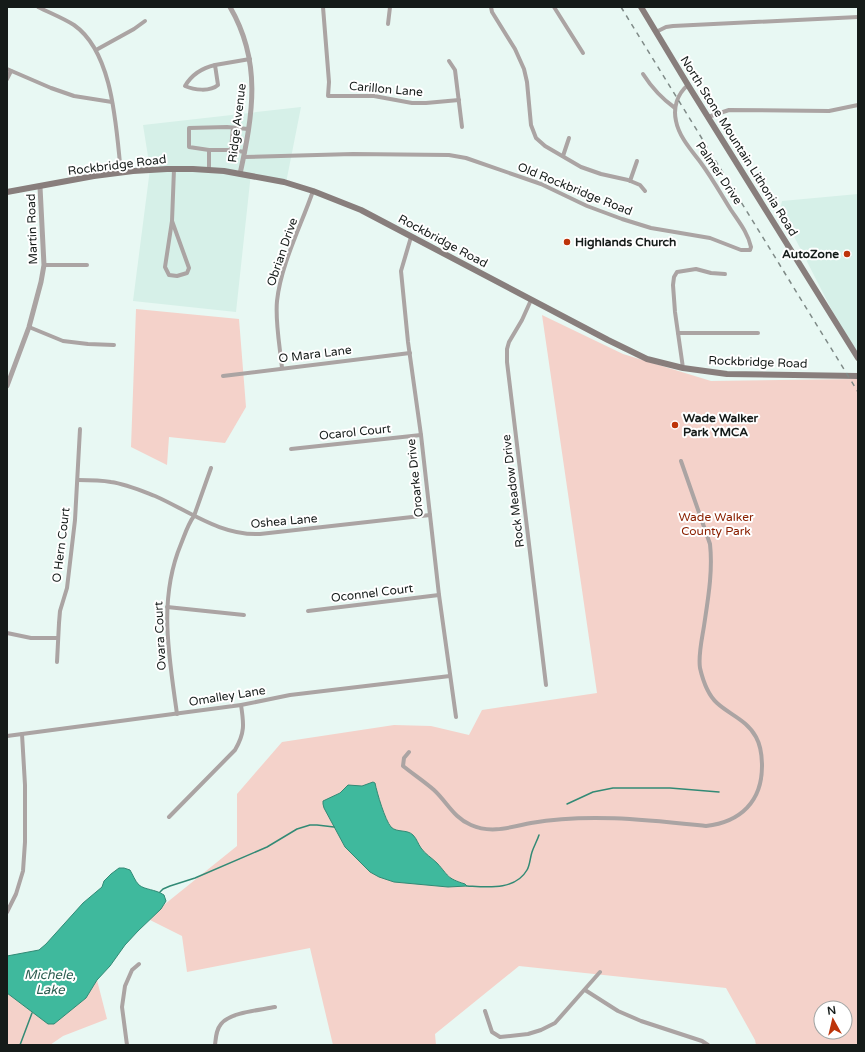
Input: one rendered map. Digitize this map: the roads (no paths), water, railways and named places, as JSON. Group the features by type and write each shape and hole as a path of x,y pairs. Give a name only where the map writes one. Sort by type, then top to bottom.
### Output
{"main road":[{"name":"North Stone Mountain Lithonia Road","path":"641,7 858,358"},
{"name":"Rockbridge Road","path":"7,192 94,176 174,169 209,170 284,182 313,191 361,210 531,300 647,359 683,368 727,374 858,376"}],"street":[{"path":"38,7 74,26 96,50 106,74 112,102 121,173"},
{"name":"Carillon Lane","path":"322,7 329,82 328,96 374,96 412,103 459,100"},
{"path":"388,24 390,7"},
{"path":"491,7 492,12 515,49 524,68 527,82 531,125 536,138 545,146 588,170 630,181 640,185 645,191"},
{"path":"554,7 583,53"},
{"name":"Ridge Avenue","path":"232,8 245,41 252,72 252,102 240,174"},
{"path":"656,32 666,27 673,26 858,17"},
{"path":"96,50 134,29 145,21"},
{"path":"215,65 218,85 215,88 191,88 185,86 192,75 206,67 215,65 250,59"},
{"path":"449,61 455,70 462,127"},
{"path":"7,79 9,70 74,96 112,102"},
{"path":"643,74 653,89 666,102 675,108 684,88 688,85"},
{"path":"708,117 729,110 829,111 858,105"},
{"name":"Palmer Drive","path":"675,108 676,122 679,130 688,146 747,234 751,247"},
{"name":"Old Rockbridge Road","path":"233,128 189,128 189,147 209,150 231,150 244,154 449,155 466,158 541,184 587,206 622,220 651,228 710,238 741,250 747,251 750,250 751,247"},
{"path":"231,150 233,128 248,129"},
{"path":"563,156 569,138"},
{"path":"209,150 209,170"},
{"path":"630,181 637,162"},
{"path":"172,221 189,268 187,273 177,276 169,275 165,267 172,221 174,169"},
{"name":"Martin Road","path":"7,386 29,327 44,265 40,186"},
{"name":"Obrian Drive","path":"282,368 277,314 278,288 313,191"},
{"name":"Oroarke Drive","path":"411,237 401,271 439,595 456,717"},
{"path":"44,265 87,265"},
{"path":"683,368 673,285 674,277 677,272 696,270 725,274"},
{"name":"Rock Meadow Drive","path":"531,300 522,320 509,342 507,349 546,685"},
{"path":"29,327 63,341 114,345"},
{"path":"678,333 758,332"},
{"name":"O Mara Lane","path":"223,376 410,353"},
{"name":"O Hern Court","path":"57,662 60,611 67,588 71,555 78,480 80,429"},
{"name":"Ocarol Court","path":"292,449 421,435"},
{"path":"409,752 404,758 403,766 435,791 458,818 471,826 485,829 499,830 548,821 592,818 634,819 706,826 729,820 747,808 755,797 761,784 761,749 756,737 748,725 717,703 706,689 700,666 700,652 706,614 711,554 710,544 681,461"},
{"name":"Ovara Court","path":"177,714 168,650 167,607 170,578 174,560 189,522 194,516 211,468"},
{"name":"Oshea Lane","path":"78,480 112,482 129,487 155,496 194,516 232,532 253,535 430,515"},
{"name":"Oconnel Court","path":"308,611 439,595"},
{"path":"167,607 244,614"},
{"path":"7,633 31,638 58,638"},
{"name":"Omalley Lane","path":"7,736 241,705 290,695 450,676"},
{"path":"169,817 235,750 240,741 244,728 241,705"},
{"path":"7,912 16,894 23,871 25,842 25,785 22,734"},
{"path":"128,1045 122,1007 125,986 132,970 140,964"},
{"path":"485,1011 492,1032 500,1037 528,1034 555,1023 600,972"},
{"path":"585,990 618,1011 641,1021 702,1040 708,1045"},
{"path":"215,1045 216,1034 222,1023 233,1015 275,1007"}],"water":[{"path":"373,782 375,783 384,813 391,827 396,830 411,833 416,838 423,850 448,876 467,886 448,887 394,882 370,872 345,847 324,808 323,801 340,793 348,785 362,786"},
{"name":"Michele, Lake","path":"119,868 130,870 139,885 164,895 166,901 161,909 125,945 110,966 97,980 86,998 54,1024 48,1024 7,993 7,956 39,950 83,903 102,887 104,881"}],"waterway":[{"path":"567,804 593,792 613,788 670,788 719,792"},
{"path":"160,892 170,886 195,878 267,847 297,829 310,825 334,827"},
{"path":"467,886 491,887 508,885 515,882 522,877 527,870 539,835"},
{"path":"20,1045 32,1013"}],"railway":[{"path":"621,7 858,392"}],"place":[{"name":"Highlands Church","path":"567,242"},
{"name":"AutoZone","path":"847,254"},
{"name":"Wade Walker Park YMCA","path":"675,425"}],"park label":[{"name":"Wade Walker County Park","path":"716,524"}]}
